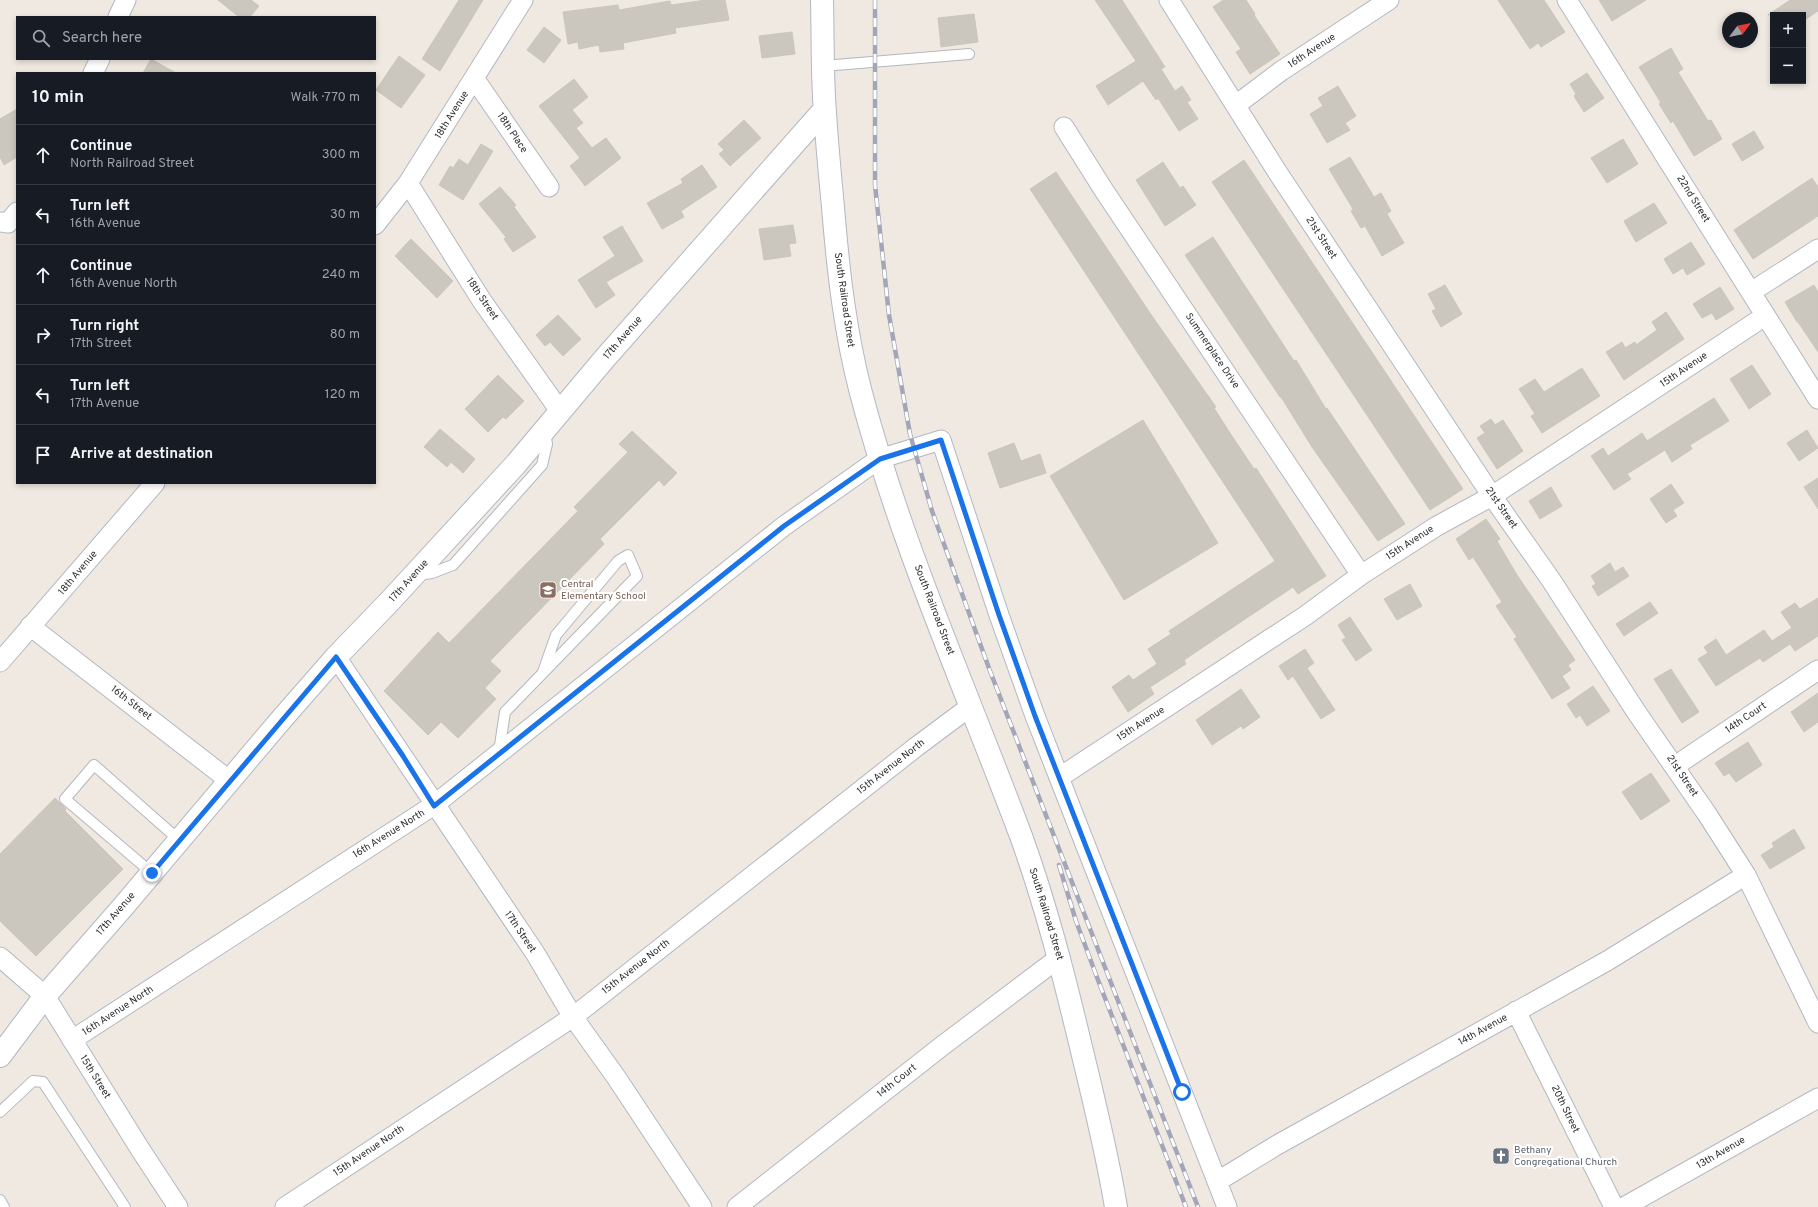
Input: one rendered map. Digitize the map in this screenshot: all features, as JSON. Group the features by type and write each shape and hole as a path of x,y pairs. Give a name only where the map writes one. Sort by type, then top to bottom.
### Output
{"street":[{"path":"118,16 126,0"},
{"name":"18th Avenue","path":"376,225 408,183 523,0"},
{"name":"South Railroad Street","path":"822,0 824,110 839,275 847,329 860,390 880,459 913,554 1021,838 1060,957 1091,1088 1116,1207"},
{"name":"21st Street","path":"1169,0 1287,186 1492,496 1551,580 1637,713 1675,766 1746,875 1796,974 1818,1023"},
{"name":"16th Avenue","path":"1236,105 1281,71 1390,0"},
{"name":"22nd Street","path":"1567,0 1818,399"},
{"path":"94,72 100,60"},
{"name":"18th Place","path":"474,78 549,188"},
{"name":"17th Avenue","path":"0,1056 45,996 336,657 516,464 545,428 824,110"},
{"name":"Summerplace Drive","path":"1064,127 1102,189 1361,575"},
{"name":"18th Street","path":"408,183 482,301 560,411"},
{"path":"0,222 8,223 16,213"},
{"path":"1750,292 1818,249"},
{"name":"15th Avenue","path":"1060,777 1305,616 1361,575 1437,526 1492,496 1765,316"},
{"path":"880,459 941,440 1035,716 1227,1207"},
{"name":"16th Avenue North","path":"72,1040 434,806 784,526 880,459"},
{"name":"18th Avenue","path":"0,662 154,484"},
{"name":"16th Street","path":"30,626 230,781"},
{"name":"17th Street","path":"336,657 403,756 434,806 530,947 573,1017 616,1077 702,1207"},
{"name":"14th Court","path":"1675,766 1818,670"},
{"name":"15th Avenue North","path":"285,1207 573,1017 916,747 972,706"},
{"name":"14th Avenue","path":"1218,1181 1277,1145 1614,957 1746,875"},
{"name":"15th Street","path":"0,957 45,996 140,1149 178,1207"},
{"name":"14th Court","path":"737,1207 942,1046 1060,957"},
{"name":"20th Street","path":"1516,1011 1614,1207"},
{"name":"13th Avenue","path":"1624,1207 1818,1098"}],"lane":[{"path":"823,66 969,54"},
{"path":"498,754 505,712 637,576 628,555 618,561 556,635 543,672"},
{"path":"152,873 65,799 94,765 179,840"},
{"path":"0,1113 33,1081 43,1082 125,1207"},
{"path":"0,1200 4,1207"}],"building":[{"path":"218,0 251,0 259,6 251,16 238,16"},
{"path":"459,0 483,0 440,71 422,59"},
{"path":"706,0 725,0 729,20 675,28 676,33 623,43 624,49 600,52 599,45 579,49 578,42 568,44 563,12 618,5 619,10 670,1 671,5"},
{"path":"1095,0 1122,0 1165,67 1161,69 1175,91 1182,86 1191,100 1187,102 1198,119 1179,131 1158,98 1156,100 1143,81 1108,105 1096,86 1136,61"},
{"path":"1223,0 1246,0 1255,14 1254,15 1280,54 1250,74 1236,52 1241,49 1213,7"},
{"path":"1498,0 1544,0 1565,32 1541,47 1538,43 1530,49"},
{"path":"1599,0 1646,0 1612,21"},
{"path":"1790,0 1818,0 1818,11 1806,19 1806,12 1772,12"},
{"path":"974,14 978,42 941,47 938,18"},
{"path":"544,27 561,40 544,63 527,50"},
{"path":"792,32 795,54 762,58 759,36"},
{"path":"1671,48 1683,69 1678,72 1708,121 1711,120 1722,139 1694,156 1673,121 1671,123 1659,104 1661,103 1639,67"},
{"path":"399,56 425,75 401,108 376,90"},
{"path":"150,60 153,60 174,72 144,72"},
{"path":"1587,73 1604,98 1584,112 1574,96 1576,94 1570,84"},
{"path":"574,79 588,97 572,110 583,123 576,128 592,148 606,138 621,158 585,186 570,166 580,158 539,106"},
{"path":"1338,86 1356,116 1345,123 1350,130 1327,143 1310,114 1323,106 1318,98"},
{"path":"16,110 16,158 4,165 0,157 0,119"},
{"path":"744,120 761,138 730,166 719,154 724,150 718,144"},
{"path":"1754,131 1764,148 1742,161 1732,144"},
{"path":"1623,139 1638,164 1607,183 1591,158"},
{"path":"481,144 493,151 463,200 439,185 450,166 453,168 459,159 468,165"},
{"path":"1350,157 1374,197 1381,193 1391,211 1387,214 1404,243 1382,256 1365,226 1361,228 1351,211 1353,209 1329,169"},
{"path":"1244,160 1463,489 1430,510 1212,182"},
{"path":"1163,162 1180,188 1183,186 1196,205 1165,226 1136,180"},
{"path":"702,165 717,187 681,211 684,217 662,229 647,203 683,183 681,179"},
{"path":"1056,172 1152,316 1216,407 1214,408 1230,433 1254,469 1256,468 1326,576 1298,594 1293,587 1184,660 1186,664 1150,687 1154,694 1128,712 1112,687 1129,675 1133,680 1157,664 1148,649 1171,634 1169,631 1275,561 1030,189"},
{"path":"1812,178 1818,187 1818,216 1753,259 1734,230"},
{"path":"500,187 516,205 514,207 536,237 513,252 504,239 506,237 479,204"},
{"path":"1654,203 1667,223 1636,242 1624,221"},
{"path":"793,225 796,243 789,244 791,256 764,260 759,229"},
{"path":"622,226 643,261 606,282 615,295 596,308 578,280 615,256 603,237"},
{"path":"1213,237 1294,361 1296,360 1326,409 1327,408 1405,524 1378,541 1312,447 1281,397 1185,255"},
{"path":"411,239 453,281 437,298 395,256"},
{"path":"1691,242 1705,264 1687,275 1683,268 1673,274 1664,259"},
{"path":"1445,285 1462,314 1441,327 1432,311 1436,309 1428,294"},
{"path":"1814,285 1818,292 1818,352 1785,302"},
{"path":"1720,287 1734,309 1716,320 1712,313 1702,318 1693,304"},
{"path":"1666,312 1684,339 1624,380 1606,352 1622,342 1625,348 1635,342 1636,345 1657,330 1652,322"},
{"path":"558,315 581,339 563,356 550,342 545,346 536,335"},
{"path":"1752,365 1771,394 1749,409 1730,379"},
{"path":"1582,368 1600,396 1542,433 1531,416 1535,414 1519,389 1535,379 1544,392"},
{"path":"498,375 524,401 506,419 503,417 488,432 465,409"},
{"path":"1714,398 1729,421 1690,445 1692,449 1672,462 1665,450 1627,474 1631,479 1614,490 1591,456 1603,448 1608,456 1642,433 1647,441"},
{"path":"1491,419 1495,425 1503,420 1523,451 1497,469 1477,438 1485,433 1480,426"},
{"path":"1143,420 1218,543 1124,600 1050,476"},
{"path":"440,429 475,459 463,473 451,462 447,467 424,447"},
{"path":"1807,430 1818,448 1799,461 1787,443"},
{"path":"632,431 677,473 664,486 659,480 600,539 604,544 490,661 501,671 485,688 496,699 458,738 441,722 428,735 384,691 438,632 449,643 578,511 574,507 628,452 619,444"},
{"path":"1014,443 1021,461 1040,454 1046,473 1000,488 988,453"},
{"path":"1818,478 1818,509 1804,487"},
{"path":"1671,484 1684,503 1673,510 1677,516 1666,523 1650,499"},
{"path":"1551,487 1562,506 1540,519 1529,501"},
{"path":"1486,519 1500,539 1497,541 1517,575 1575,660 1568,665 1571,670 1562,676 1570,688 1552,699 1514,639 1517,637 1496,606 1502,602 1473,557 1469,560 1456,539"},
{"path":"1610,563 1615,572 1623,567 1629,576 1598,596 1592,586 1596,584 1591,576"},
{"path":"1410,584 1422,606 1397,620 1384,599"},
{"path":"1818,598 1818,636 1795,651 1790,644 1763,662 1760,658 1716,686 1698,659 1708,653 1704,647 1716,639 1726,655 1764,630 1772,641 1792,628 1781,612 1795,603 1800,609"},
{"path":"1650,602 1658,613 1624,636 1616,624"},
{"path":"1350,617 1372,650 1356,661 1342,640 1346,638 1338,625"},
{"path":"1305,649 1314,663 1307,668 1335,710 1321,719 1293,676 1288,680 1279,666"},
{"path":"1671,669 1699,712 1682,723 1654,679"},
{"path":"1593,686 1610,711 1587,726 1580,715 1576,718 1567,704"},
{"path":"1241,689 1260,717 1243,729 1241,726 1212,745 1196,720"},
{"path":"1818,693 1818,722 1804,732 1791,712"},
{"path":"1748,742 1762,765 1736,782 1729,773 1724,776 1715,763"},
{"path":"1651,773 1670,801 1641,820 1622,792"},
{"path":"55,798 66,809 65,811 123,869 36,956 0,921 0,854"},
{"path":"1794,829 1805,848 1770,869 1761,855 1774,847 1772,843"}],"railway":[{"path":"875,0 875,185 889,315 910,434 932,511 990,671 1198,1207"},
{"path":"1059,865 1076,921 1186,1207"}],"place":[{"name":"Central Elementary School","path":"548,590"},
{"name":"Bethany Congregational Church","path":"1501,1156"}],"route":[{"path":"152,873 336,657 403,756 434,806 784,526 880,459 941,440 999,615 1035,716 1182,1092"}]}
